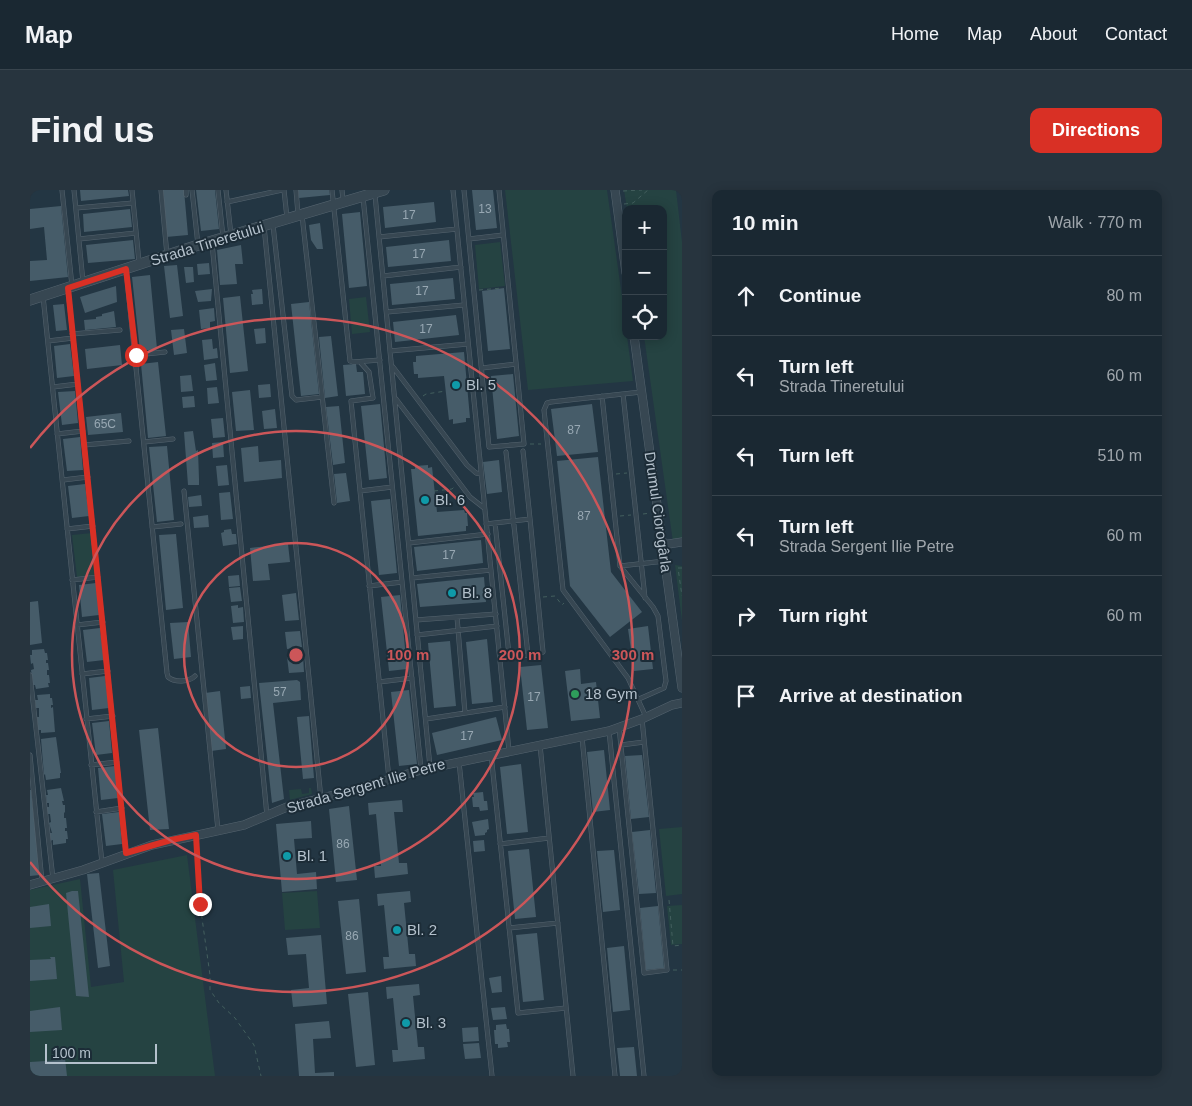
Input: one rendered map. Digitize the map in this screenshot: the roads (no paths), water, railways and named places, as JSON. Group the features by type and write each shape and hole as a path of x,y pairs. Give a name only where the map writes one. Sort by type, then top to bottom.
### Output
{"street":[{"path":"615,191 623,250"},
{"name":"Strada Tineretului","path":"30,300 227,236 380,192"},
{"name":"Drumul Ciorogârla","path":"635,340 682,688"},
{"path":"662,545 682,542"},
{"name":"Strada Sergent Ilie Petre","path":"30,885 102,864 126,853 171,840 244,825 287,807 430,767 610,731 672,705 682,703"}],"lane":[{"path":"62,190 72,336 126,853"},
{"path":"74,190 83,282"},
{"path":"132,190 140,264"},
{"path":"161,190 167,255"},
{"path":"192,190 198,245"},
{"path":"218,190 227,236"},
{"path":"226,190 227,236"},
{"path":"227,202 283,190 287,220"},
{"path":"296,190 334,503"},
{"path":"332,190 339,205"},
{"path":"342,190 339,205 350,361 380,360"},
{"path":"453,190 509,751"},
{"path":"464,190 490,447 524,444 499,190"},
{"path":"380,192 379,237 430,767"},
{"path":"363,197 421,770"},
{"path":"76,208 133,202"},
{"path":"268,225 292,396 296,400 322,397"},
{"path":"268,225 321,799"},
{"path":"379,237 457,228"},
{"path":"79,239 136,233"},
{"path":"469,239 503,235"},
{"path":"212,241 267,816"},
{"path":"383,276 461,267"},
{"path":"126,269 167,673 168,677 175,681 195,676"},
{"path":"43,296 102,864"},
{"path":"386,312 464,305"},
{"path":"48,341 120,330"},
{"path":"390,351 468,344"},
{"path":"136,355 165,352"},
{"path":"360,362 369,372 372,398 351,401 388,779"},
{"path":"482,368 516,364"},
{"path":"392,366 467,465 476,473 481,474"},
{"path":"53,386 78,384"},
{"path":"620,727 644,973 667,970 644,742 644,718 639,699 628,678 569,598 563,587 544,410 547,403 642,392"},
{"path":"623,394 645,598"},
{"path":"602,396 620,566 658,616 666,681 664,688 639,699"},
{"path":"395,397 474,501 484,508"},
{"path":"57,434 83,431"},
{"path":"144,442 173,439"},
{"path":"84,445 129,441"},
{"path":"495,523 509,655 512,658 539,654 542,652 523,451"},
{"path":"506,452 528,655"},
{"path":"63,480 88,477"},
{"path":"360,491 392,487"},
{"path":"184,491 218,831"},
{"path":"486,524 530,518"},
{"path":"152,526 181,524"},
{"path":"67,529 93,526"},
{"path":"409,543 488,534"},
{"path":"620,566 664,561"},
{"path":"412,578 491,570"},
{"path":"72,580 98,577"},
{"path":"369,586 402,582"},
{"path":"416,620 496,614"},
{"path":"457,617 465,713"},
{"path":"76,625 103,622"},
{"path":"418,635 497,626"},
{"path":"82,674 108,671"},
{"path":"30,675 53,879"},
{"path":"379,682 412,678"},
{"path":"426,719 505,707"},
{"path":"86,719 113,716"},
{"path":"610,731 644,1076"},
{"path":"582,737 615,1076"},
{"path":"621,745 644,742"},
{"path":"540,745 573,1076"},
{"path":"491,754 518,1013 566,1008"},
{"path":"30,755 42,882"},
{"path":"459,761 492,1076"},
{"path":"91,765 117,762"},
{"path":"96,812 122,808"},
{"path":"500,844 549,838"},
{"path":"509,928 558,923"}],"place":[{"name":"Bl. 5","path":"456,385"},
{"name":"Bl. 6","path":"425,500"},
{"name":"Bl. 8","path":"452,593"},
{"name":"18 Gym","path":"575,694"},
{"name":"Bl. 1","path":"287,856"},
{"name":"Bl. 2","path":"397,930"},
{"name":"Bl. 3","path":"406,1023"}]}
